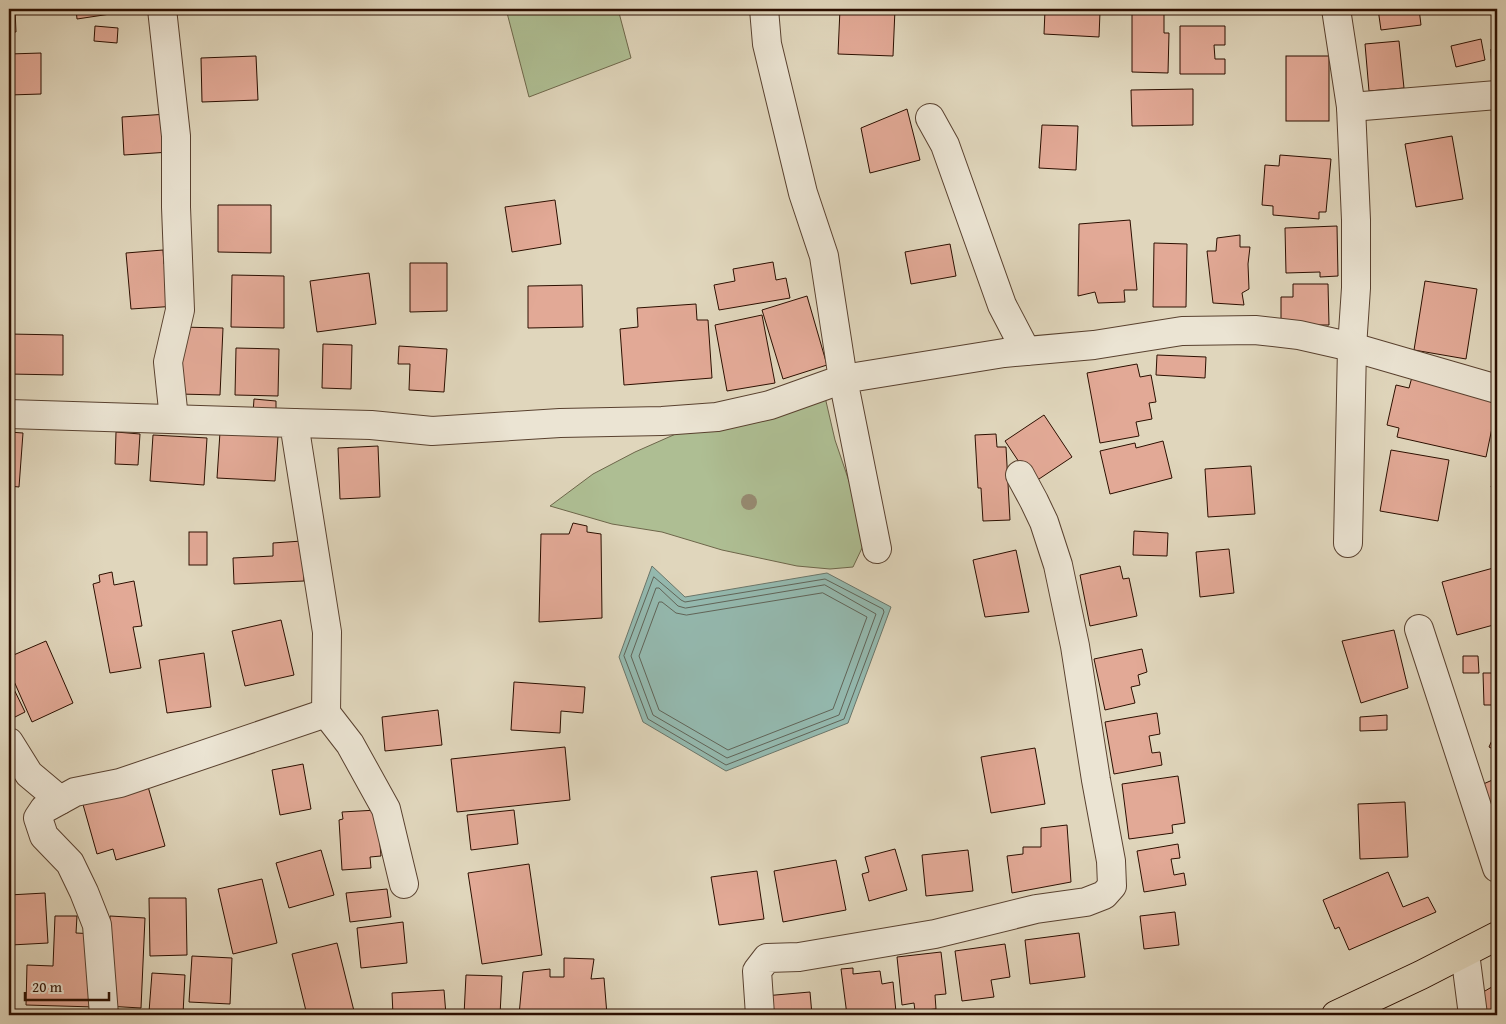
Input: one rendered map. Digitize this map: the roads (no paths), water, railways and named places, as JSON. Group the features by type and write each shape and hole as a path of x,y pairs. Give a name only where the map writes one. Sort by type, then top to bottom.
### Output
{"main road":[{"path":"1336,1015 1497,936"}],"street":[{"path":"162,9 176,136 176,208 180,310 168,362 174,419"},
{"path":"764,9 767,44 803,193 824,256 843,379 877,548"},
{"path":"1336,9 1351,107 1356,249 1348,543"},
{"path":"1351,107 1497,95"},
{"path":"930,118 945,145 1002,305 1026,351"},
{"path":"9,414 371,425 432,430 560,423 662,421 717,417 770,405 843,379 1026,351 1094,345 1182,331 1255,330 1299,334 1497,389"},
{"path":"294,423 327,632 326,713 350,744 386,809 404,884"},
{"path":"760,1015 757,971 767,958 799,957 935,934 1036,909 1086,902 1104,895 1112,886 1111,861 1075,646 1058,565 1044,522 1020,475"},
{"path":"1419,629 1497,868"},
{"path":"104,1015 97,925 70,863 44,836 38,818 44,809 75,792 120,782 326,713"},
{"path":"9,742 29,774 60,800"},
{"path":"1465,953 1473,1015"}],"water":[{"path":"652,566 685,597 827,573 891,607 848,723 726,771 643,722 619,657"}]}
